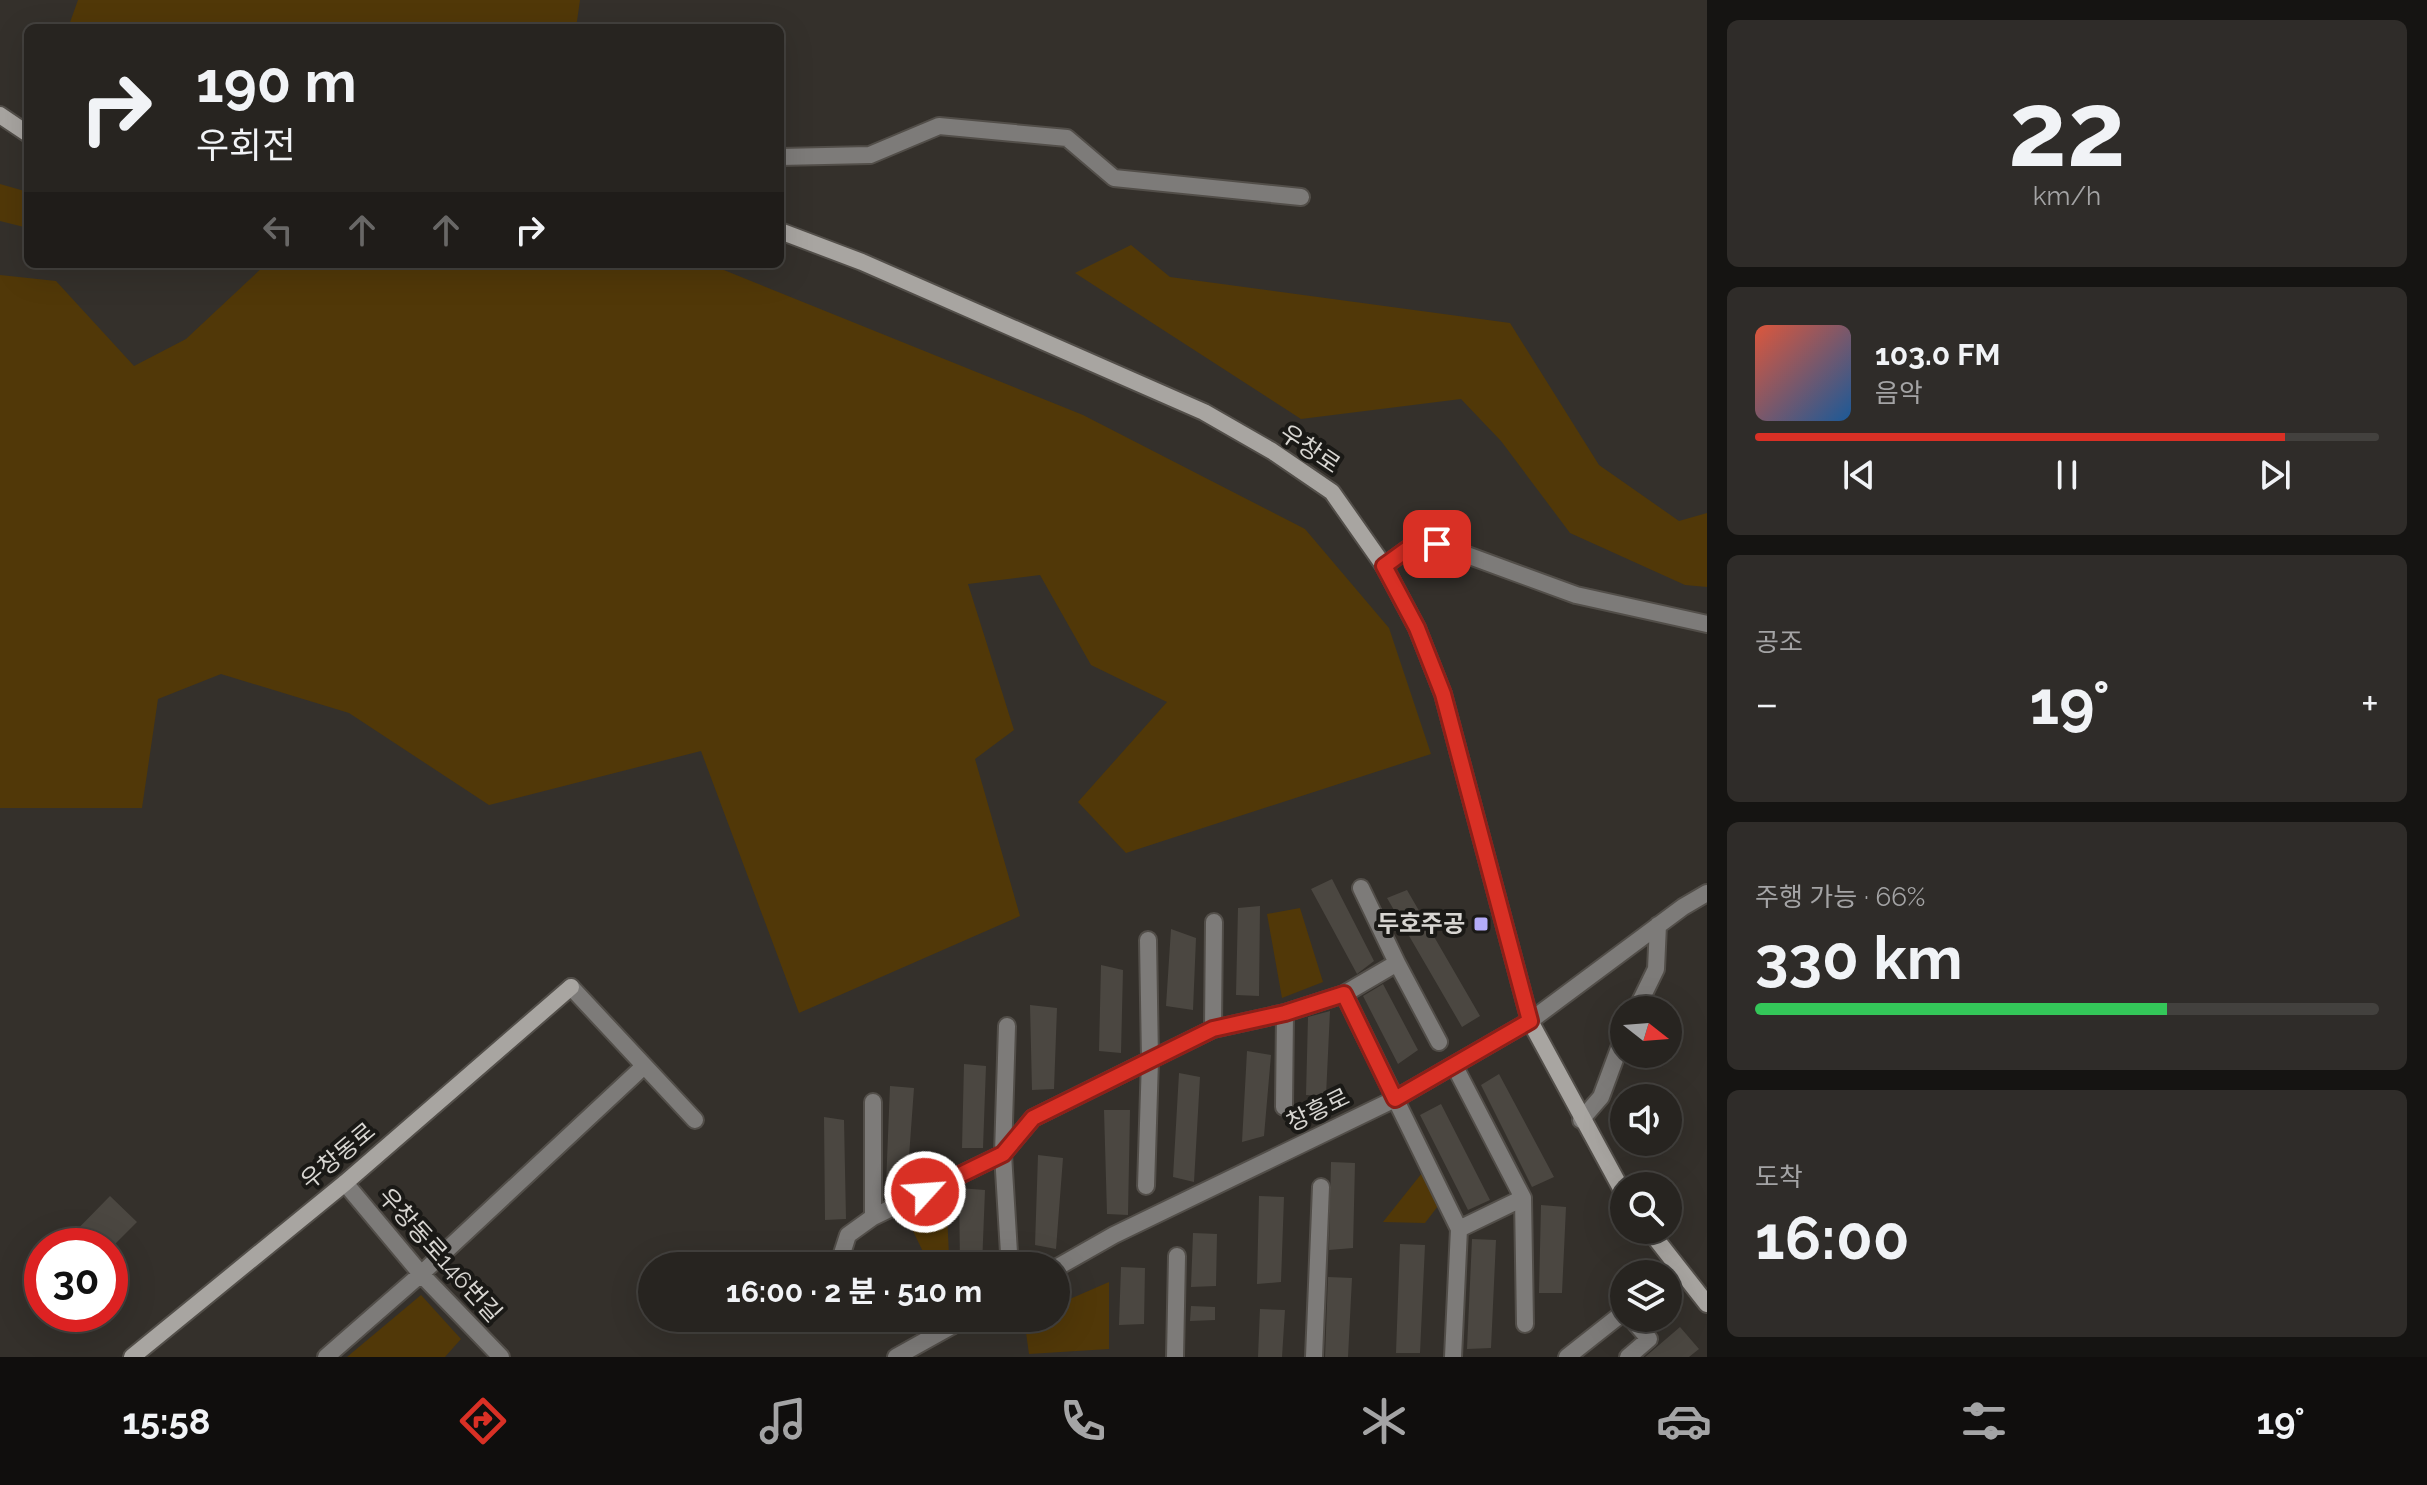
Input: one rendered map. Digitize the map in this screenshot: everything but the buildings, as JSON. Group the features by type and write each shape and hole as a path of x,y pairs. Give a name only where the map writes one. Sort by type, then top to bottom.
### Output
{"main road":[{"path":"0,115 24,131"},
{"name":"우창로","path":"784,233 862,262 1204,412 1272,451 1332,492 1384,566 1417,628 1443,694 1530,1021 1611,1172"},
{"name":"우창동로","path":"136,1356 345,1183 571,987"},
{"path":"1660,1244 1707,1304"}],"street":[{"path":"784,157 870,155 939,126 1067,138 1114,178 1301,197"},
{"path":"1384,566 1409,548 1437,544 1576,595 1707,624"},
{"path":"1361,888 1439,1042"},
{"name":"창흥로","path":"1070,1260 1114,1235 1395,1099 1530,1021 1658,925 1707,893"},
{"path":"1213,1029 1214,922"},
{"path":"1643,996 1656,969 1658,925"},
{"path":"1146,1186 1150,1060 1148,940"},
{"path":"843,1252 848,1235 873,1217 1003,1154 1033,1118 1213,1029 1285,1013 1344,994 1397,963"},
{"path":"571,987 695,1120"},
{"path":"1344,994 1459,1229 1453,1357"},
{"path":"1284,1107 1285,1013"},
{"path":"1007,1026 1003,1154 1009,1252"},
{"path":"1454,1065 1523,1198 1525,1324"},
{"path":"326,1357 421,1274 643,1067"},
{"path":"1581,1120 1601,1097 1612,1068"},
{"path":"873,1102 873,1217"},
{"name":"우창동로146번길","path":"345,1183 421,1274 501,1357"},
{"path":"1314,1357 1321,1187"},
{"path":"1459,1229 1523,1198"},
{"path":"1175,1357 1177,1256"},
{"path":"1567,1357 1610,1323"},
{"path":"896,1357 941,1332"},
{"path":"1628,1357 1649,1339 1643,1332"}],"shaded area":[{"path":"78,0 580,0 577,24 69,24"},
{"path":"0,184 24,191 24,227 0,221"},
{"path":"1131,245 1170,277 1510,323 1599,465 1679,521 1707,513 1707,587 1685,585 1570,533 1501,441 1461,399 1301,419 1075,273"},
{"path":"262,268 719,268 1083,415 1305,529 1389,628 1431,754 1126,853 1078,802 1167,702 1091,665 1040,575 968,584 1014,730 975,759 1020,916 799,1013 701,751 489,805 349,713 221,674 158,699 142,808 0,808 0,275 56,281 134,366 186,339"},
{"path":"1300,908 1323,982 1282,998 1267,914"},
{"path":"1422,1173 1438,1206 1425,1223 1383,1222"},
{"path":"947,1213 949,1252 923,1252 912,1229"},
{"path":"1109,1282 1109,1349 1029,1354 1026,1332 1070,1332 1070,1299"},
{"path":"421,1295 461,1339 445,1357 347,1357"}],"place":[{"name":"두호주공","path":"1481,924"}],"route":[{"path":"925,1192 1003,1154 1033,1118 1213,1029 1285,1013 1344,994 1395,1099 1530,1021 1443,694 1417,628 1384,566 1409,548 1437,544"}]}
